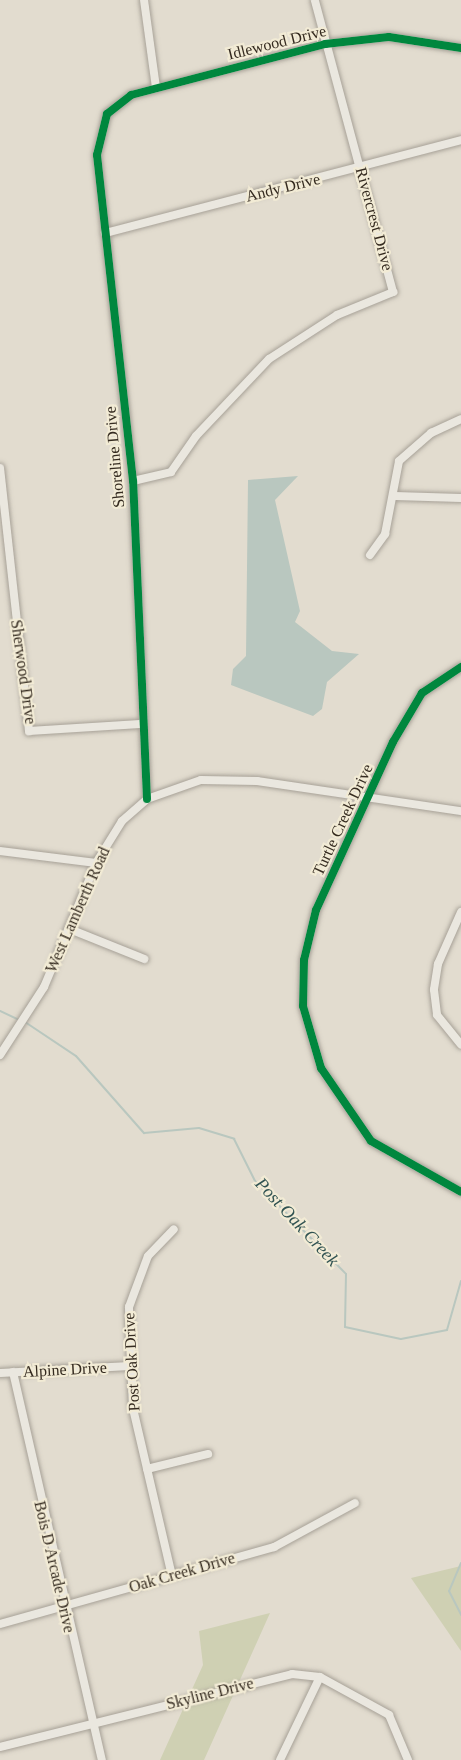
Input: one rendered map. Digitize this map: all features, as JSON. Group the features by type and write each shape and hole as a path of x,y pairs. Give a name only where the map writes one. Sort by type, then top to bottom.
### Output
{"street":[{"path":"144,0 156,88"},
{"name":"Rivercrest Drive","path":"133,481 171,472 196,436 269,359 337,315 393,292 315,0"},
{"name":"Idlewood Drive","path":"107,114 131,95 325,44 389,37 461,48"},
{"name":"Shoreline Drive","path":"107,114 97,155 133,481 140,723 147,799"},
{"name":"Andy Drive","path":"105,233 361,168 461,140"},
{"path":"370,555 385,534 396,496 399,461 431,433 461,419"},
{"name":"Sherwood Drive","path":"0,468 2,510 29,731 140,723"},
{"path":"396,496 461,498"},
{"name":"Turtle Creek Drive","path":"458,672 422,693 393,742 371,798 316,910 304,983 312,1051 337,1100 371,1141 461,1192"},
{"name":"West Lamberth Road","path":"0,1054 44,987 72,930 96,863 122,821 147,799 201,780 371,798 461,811"},
{"path":"0,850 96,863"},
{"path":"461,912 438,964 434,990 437,1015 461,1045"},
{"path":"72,930 144,959"},
{"name":"Post Oak Drive","path":"172,1576 147,1469 130,1366 129,1307 148,1256 174,1229"},
{"name":"Alpine Drive","path":"0,1373 130,1366"},
{"name":"Bois D Arcade Drive","path":"13,1372 63,1606 102,1760"},
{"path":"147,1469 208,1454"},
{"name":"Oak Creek Drive","path":"0,1624 274,1547 355,1503"},
{"name":"Skyline Drive","path":"0,1747 292,1674 320,1677 389,1715 402,1736 408,1760"},
{"path":"280,1760 320,1677"}],"green space":[{"path":"461,1566 461,1651 411,1578"},
{"path":"270,1613 204,1760 160,1760 203,1665 199,1631"}],"shaded area":[{"path":"298,476 275,500 300,611 295,622 332,651 359,654 327,682 322,709 313,716 231,685 233,669 246,656 248,480"}],"waterway":[{"name":"Post Oak Creek","path":"0,1011 19,1020"},
{"name":"Post Oak Creek","path":"25,1022 76,1056 144,1133 199,1128 234,1139 255,1181 346,1274 345,1327 401,1339 447,1330 461,1281"},
{"name":"Post Oak Creek","path":"461,1563 449,1591 461,1615"}],"cycle path":[{"path":"147,799 133,481 97,155 107,114 131,95 325,44 389,37 461,48"},
{"path":"461,667 422,693 393,742 316,910 304,960 303,1006 321,1068 371,1141 461,1192"}]}
